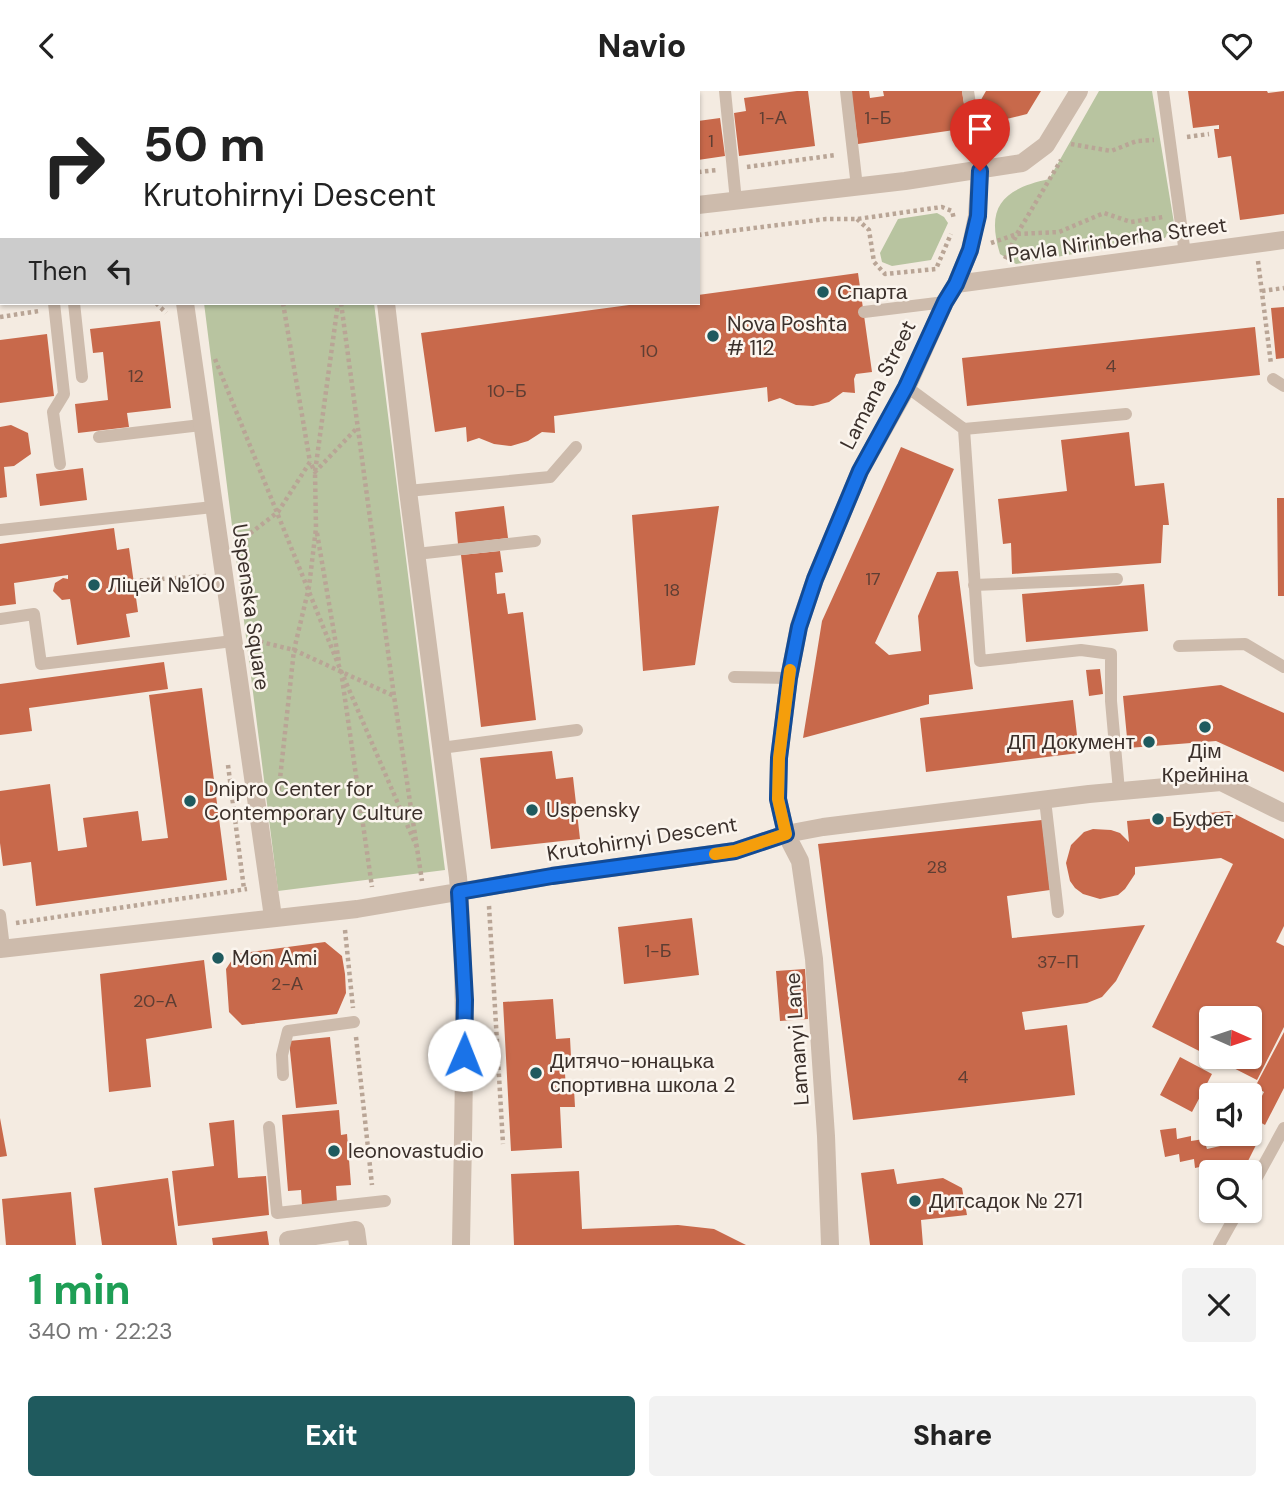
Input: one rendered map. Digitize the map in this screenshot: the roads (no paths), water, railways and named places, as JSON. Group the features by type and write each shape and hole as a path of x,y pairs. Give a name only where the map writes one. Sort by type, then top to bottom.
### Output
{"street":[{"path":"700,205 858,187 1021,163 1046,145 1080,91"},
{"name":"Lamana Street","path":"786,834 778,799 779,758 789,678 799,627 815,579 860,471 906,387 970,250 978,216 980,171"},
{"name":"Pavla Nirinberha Street","path":"956,284 1284,240"},
{"name":"Uspenska Square","path":"185,305 273,917"},
{"path":"386,305 459,892 465,1000 461,1245"},
{"name":"Krutohirnyi Descent","path":"2,948 357,909 552,876 735,851 786,834 823,827 1119,791 1221,782 1284,813"},
{"name":"Lamanyi Lane","path":"786,834 800,861 814,959 830,1245"},
{"path":"289,1245 288,1240 356,1230 358,1245"}],"lane":[{"path":"725,91 736,201"},
{"path":"846,91 858,187"},
{"path":"968,91 980,171"},
{"path":"1163,91 1185,254"},
{"path":"864,312 945,302"},
{"path":"54,305 64,394 53,412 60,464"},
{"path":"74,305 82,377"},
{"path":"906,387 964,429 1126,414"},
{"path":"99,437 201,425"},
{"path":"964,429 980,661 1081,650 1111,654 1112,713 1119,791"},
{"path":"408,491 550,477 576,447"},
{"path":"0,530 214,507"},
{"path":"416,554 535,541"},
{"path":"974,585 1117,579"},
{"path":"0,619 34,614 41,664 232,638"},
{"path":"1179,646 1245,644 1284,667"},
{"path":"734,677 789,678"},
{"path":"441,748 577,730"},
{"path":"1045,800 1058,912"},
{"path":"1,920 2,948"},
{"path":"283,1075 282,1055 288,1031 354,1022"},
{"path":"269,1127 277,1213 379,1202"},
{"path":"1262,1168 1284,1128"},
{"path":"1219,1245 1231,1223"}],"place":[{"name":"Спарта","path":"823,292"},
{"name":"Nova Poshta # 112","path":"713,336"},
{"name":"Ліцей №100","path":"94,585"},
{"name":"Дім Крейніна","path":"1205,727"},
{"name":"ДП Документ","path":"1149,742"},
{"name":"Dnipro Center for Contemporary Culture","path":"190,801"},
{"name":"Uspensky","path":"532,810"},
{"name":"Буфет","path":"1158,819"},
{"name":"Mon Ami","path":"218,958"},
{"name":"Дитячо-юнацька спортивна школа 2","path":"536,1073"},
{"name":"leonovastudio","path":"334,1151"},
{"name":"Дитсадок № 271","path":"915,1201"}]}
